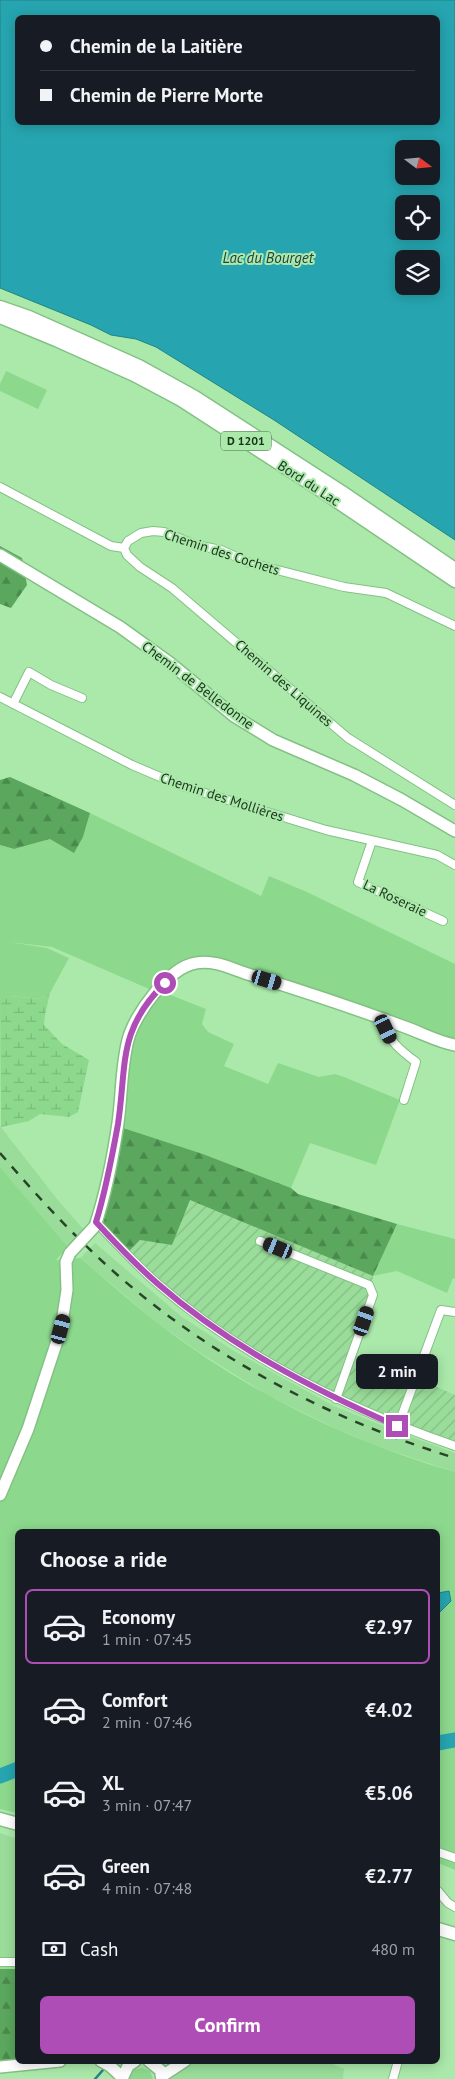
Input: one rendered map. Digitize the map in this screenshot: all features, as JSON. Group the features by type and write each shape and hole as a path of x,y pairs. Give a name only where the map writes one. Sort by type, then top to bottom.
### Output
{"main road":[{"name":"D 1201","path":"0,306 26,322"},
{"name":"D 1201","path":"0,317 26,322"},
{"name":"Bord du Lac","path":"26,322 139,366 195,397 342,492 455,569"},
{"name":"Bord du Lac","path":"26,322 188,404 455,581"},
{"name":"Chemin de Belledonne","path":"0,555 120,627 170,663 234,716 273,740 354,775 455,831"},
{"path":"0,1495 28,1429 61,1329 67,1290 66,1262 70,1253 96,1224 118,1122 123,1062 128,1038 148,1001 181,969 196,963 214,964 308,992 455,1045"},
{"path":"0,1820 15,1823"},
{"path":"0,1828 15,1831"},
{"path":"0,2067 30,2064"},
{"path":"106,2064 122,2078 130,2064"},
{"path":"152,2064 160,2070 162,2078 181,2064"}],"street":[{"path":"0,488 111,546 124,548"},
{"name":"Chemin des Cochets","path":"124,548 128,541 142,533 164,532 196,545 221,550 257,565 344,587 386,593 455,626"},
{"name":"Chemin des Liquines","path":"124,548 134,562 172,588 348,738 455,805"},
{"path":"13,704 29,672 51,685 82,698"},
{"name":"Chemin des Mollières","path":"0,697 132,765 178,785 326,830 437,855 455,865"},
{"name":"La Roseraie","path":"372,841 358,882 443,920"},
{"path":"384,1020 390,1039 400,1050 416,1062 404,1100"},
{"path":"96,1224 126,1254 187,1307 276,1367 336,1399 398,1426 455,1446"},
{"path":"260,1241 369,1285 373,1294 336,1399"},
{"path":"398,1426 441,1310 455,1312"},
{"path":"440,1853 455,1858"},
{"path":"440,1893 448,1903 455,1907"},
{"path":"0,1962 15,1962"},
{"path":"393,2079 397,2064"}],"shaded area":[{"path":"0,1126 57,1199 85,1231 68,1247 0,1167"},
{"path":"190,1199 373,1276 370,1304 352,1355 415,1377 455,1395 455,1444 336,1399 234,1340 174,1297 126,1254 140,1240 172,1245"},
{"path":"95,1243 182,1317 234,1351 334,1406 455,1453 455,1472 377,1446 335,1428 271,1397 199,1352 159,1324 80,1258"},
{"path":"0,1833 15,1838 15,1969 0,1969"},
{"path":"182,2064 333,2064 344,2069 343,2079 169,2079"}],"green space":[{"path":"6,371 47,390 38,409 0,391 0,384"},
{"path":"0,546 22,558 27,585 11,608 0,604"},
{"path":"10,777 90,813 83,837 74,853 50,839 14,849 0,845 0,780"},
{"path":"90,813 261,896 269,876 307,892 455,964 455,1043 204,959 188,965 163,992 206,1009 202,1024 208,1032 234,1044 224,1066 268,1084 278,1063 319,1077 335,1074 400,1100 376,1165 310,1143 291,1188 203,1154 117,1126 128,1038 156,992 52,947 9,942 47,948 69,958 50,993 41,999 11,996 0,1003 0,845 14,849 50,839 83,837"},
{"path":"50,993 44,1025 62,1044 89,1060 78,1112 69,1117 40,1114 29,1121 1,1127 0,1003 10,996 41,999"},
{"path":"117,1126 203,1154 291,1188 298,1194 397,1224 373,1276 190,1200 172,1245 140,1240 126,1254 96,1222"},
{"path":"0,1167 68,1247 56,1260 80,1258 129,1300 192,1348 227,1371 300,1412 376,1446 455,1472 455,1870 440,1864 440,1529 15,1529 15,1813 0,1809"},
{"path":"397,1224 455,1239 455,1279 453,1278 447,1293 397,1271 373,1276"},
{"path":"0,1969 15,1969 15,2059 0,2061"},
{"path":"142,2068 150,2071 153,2079 129,2079 134,2070"}],"water":[{"name":"Lac du Bourget","path":"0,0 455,0 455,540 274,420 156,347 136,339 111,335 0,288"},
{"path":"449,1591 451,1601 440,1612 440,1593"}],"waterway":[{"path":"440,1743 455,1740"},
{"path":"0,1776 15,1770"},
{"path":"95,2079 103,2070"}],"railway":[{"path":"0,1153 58,1218 105,1264 158,1308 197,1336 237,1362 321,1406 365,1426 455,1458"}],"route":[{"path":"165,983 148,1001 133,1025 128,1038 123,1062 118,1122 109,1170 96,1222 158,1284 234,1340 276,1367 336,1399 397,1426"}]}
